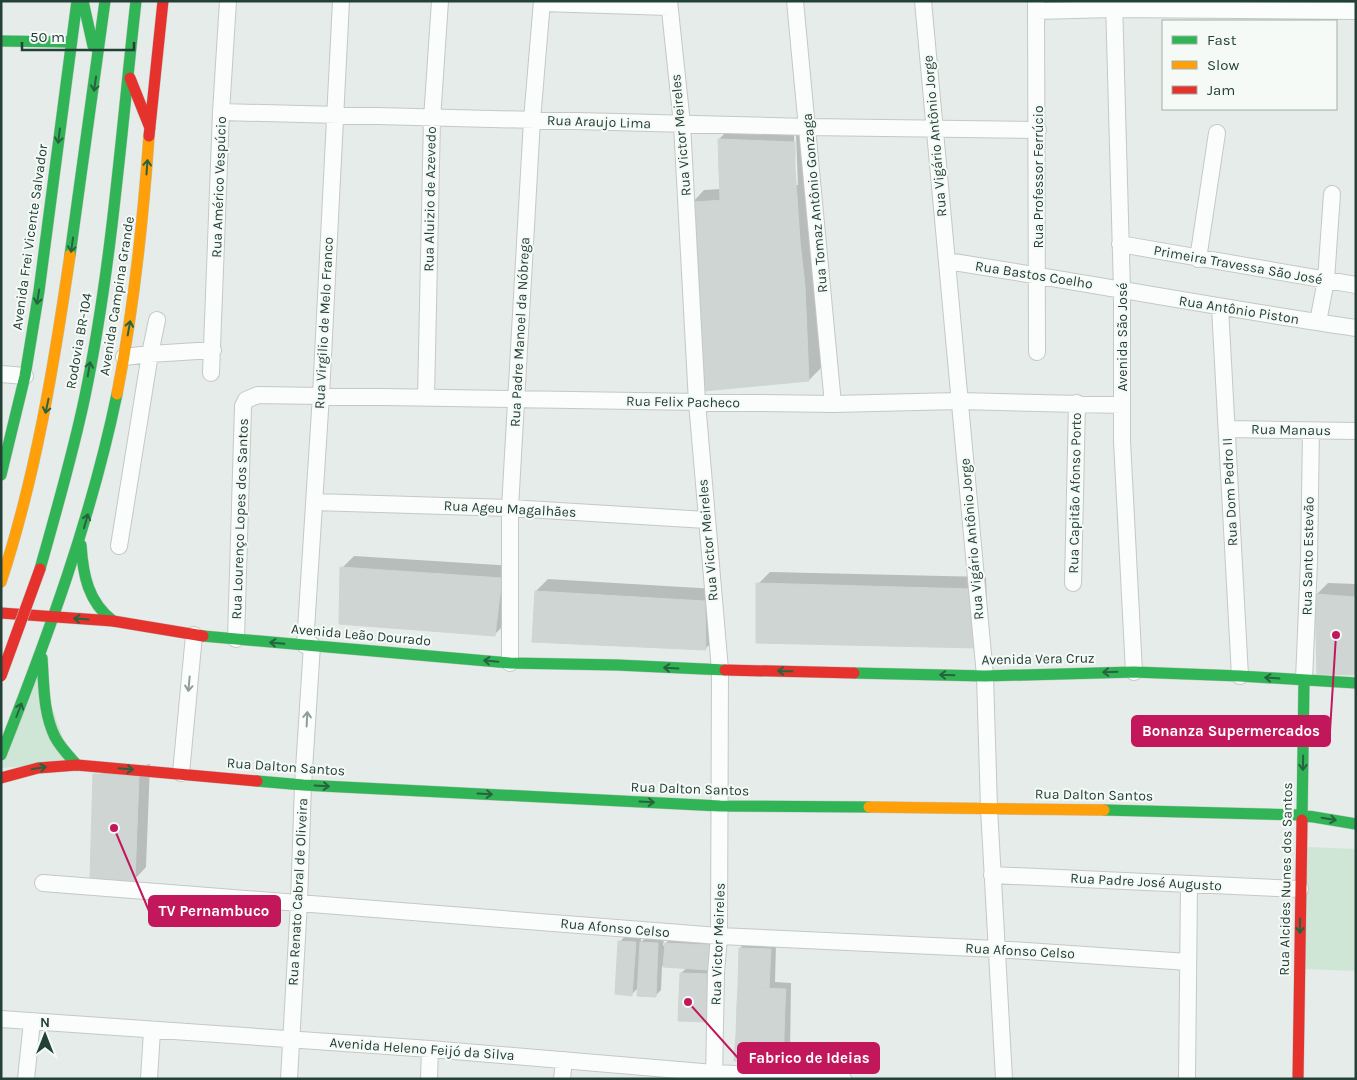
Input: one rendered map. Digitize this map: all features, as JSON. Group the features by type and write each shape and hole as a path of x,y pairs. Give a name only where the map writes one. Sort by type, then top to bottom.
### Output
{"main road":[{"name":"Avenida Frei Vicente Salvador","path":"1,475 25,376 39,291 77,1"},
{"path":"83,1 98,66"},
{"name":"Rodovia BR-104","path":"1,582 10,558 49,398 98,66 105,1"},
{"name":"Rodovia BR-104","path":"1,676 40,569 85,396 106,272 136,1"},
{"name":"Avenida Campina Grande","path":"1,755 41,653 81,538 96,482 124,357 135,297 144,221 150,128 163,1"},
{"path":"1,41 71,42"},
{"path":"128,74 150,128"},
{"path":"81,538 82,559 88,587 100,611 104,616 113,621"},
{"name":"Avenida Leão Dourado","path":"1,613 113,621 194,635 510,663 617,665 720,670"},
{"path":"1,641 41,653 51,726 61,746 77,765"},
{"name":"Avenida Vera Cruz","path":"720,670 985,676 1134,672 1356,683"},
{"name":"Rua Alcides Nunes dos Santos","path":"1298,1079 1304,680"},
{"name":"Rua Dalton Santos","path":"1,778 38,768 77,765 303,785 720,806 989,808 1302,815 1356,824"}],"street":[{"name":"Rua Américo Vespúcio","path":"212,373 221,112 228,1"},
{"name":"Rua Virgilio de Melo Franco","path":"309,645 314,502 341,1"},
{"name":"Rua Aluizio de Azevedo","path":"426,398 432,119 440,1"},
{"name":"Rua Tomaz Antônio Gonzaga","path":"795,1 833,404"},
{"name":"Rua Vigário Antônio Jorge","path":"923,1 985,676 992,875 1004,1079"},
{"path":"542,2 669,4"},
{"name":"Rua Padre Manoel da Nóbrega","path":"510,663 510,508 532,120 542,2"},
{"name":"Rua Victor Meireles","path":"669,4 682,124 697,402 720,670 719,936 716,973 714,1076"},
{"path":"1036,6 1114,5 1356,11"},
{"name":"Avenida São José","path":"1114,5 1122,290 1122,405 1134,672"},
{"name":"Rua Professor Ferrúcio","path":"1036,6 1038,130 1037,352"},
{"name":"Rua Araujo Lima","path":"221,112 432,119 1038,130"},
{"path":"1198,259 1216,133"},
{"path":"1318,322 1326,280 1332,194"},
{"name":"Primeira Travessa São José","path":"1120,244 1356,285"},
{"name":"Rua Bastos Coelho","path":"947,261 1122,290"},
{"name":"Rua Antônio Piston","path":"1122,290 1356,328"},
{"name":"Rua Dom Pedro II","path":"1220,307 1240,676"},
{"path":"119,546 150,354 158,320"},
{"path":"124,357 213,350"},
{"path":"1,374 25,376"},
{"name":"Rua Felix Pacheco","path":"246,400 258,395 321,395 516,400 833,404 960,401 1122,405"},
{"name":"Rua Lourenço Lopes dos Santos","path":"236,639 243,406 246,400"},
{"name":"Rua Capitão Afonso Porto","path":"1074,583 1077,403"},
{"name":"Rua Manaus","path":"1227,429 1356,431"},
{"name":"Rua Santo Estevão","path":"1304,680 1310,431"},
{"name":"Rua Ageu Magalhães","path":"314,502 510,508 706,520"},
{"path":"181,773 194,635"},
{"name":"Rua Renato Cabral de Oliveira","path":"288,1079 309,645"},
{"name":"Rua Padre José Augusto","path":"992,875 1300,888"},
{"name":"Rua Afonso Celso","path":"43,882 719,936 1188,962"},
{"path":"1187,1079 1189,884"},
{"name":"Avenida Heleno Feijó da Silva","path":"1,1020 430,1049 564,1060 714,1076 843,1079"},
{"path":"26,1079 32,1021"},
{"path":"149,1079 152,1031"},
{"path":"429,1079 430,1049"},
{"path":"562,1079 564,1060"}],"green space":[{"path":"38,668 72,763 1,768"},
{"path":"1307,847 1356,849 1356,971 1303,969"}],"building":[{"path":"718,139 795,142 795,169 719,171"},
{"path":"795,169 797,196 720,200 719,171"},
{"path":"797,196 800,241 695,252 691,202"},
{"path":"800,241 805,286 698,297 695,252"},
{"path":"805,286 807,333 701,343 698,297"},
{"path":"807,333 809,381 703,391 701,343"},
{"path":"340,567 502,578 495,636 339,624"},
{"path":"756,583 974,589 977,648 756,643"},
{"path":"535,591 705,601 706,650 532,642"},
{"path":"1315,594 1356,597 1356,675 1317,674"},
{"path":"93,774 139,776 135,881 90,879"},
{"path":"618,941 636,942 632,996 615,994"},
{"path":"640,942 658,943 656,997 637,996"},
{"path":"665,943 710,945 709,970 663,967"},
{"path":"739,948 771,949 769,988 738,987"},
{"path":"680,973 711,974 709,1022 678,1021"},
{"path":"738,987 786,989 785,1006 737,1004"},
{"path":"737,1004 785,1006 784,1036 736,1035"},
{"path":"736,1035 784,1036 784,1063 734,1061"}],"traffic: fast":[{"path":"1,475 25,376 39,291 77,1"},
{"path":"83,1 93,46"},
{"path":"70,255 105,1"},
{"path":"40,569 75,439 94,347 109,249 136,1"},
{"path":"1,41 71,42"},
{"path":"1,755 67,577 95,486 117,394"},
{"path":"81,545 85,577 92,597 113,621"},
{"path":"203,636 510,663 725,670"},
{"path":"42,658 45,698 51,728 59,744 77,765"},
{"path":"854,673 985,676 1134,672 1356,683"},
{"path":"1302,820 1304,680"},
{"path":"257,781 303,785 720,806 869,807"},
{"path":"1104,810 1302,815 1356,824"}],"traffic: slow":[{"path":"117,394 137,265 149,136"},
{"path":"1,582 24,501 43,420 70,255"},
{"path":"869,807 1104,810"}],"traffic: jam":[{"path":"149,136 163,1"},
{"path":"130,78 150,128"},
{"path":"1,676 40,569"},
{"path":"1,613 113,621 203,636"},
{"path":"725,670 854,673"},
{"path":"1,778 38,768 77,765 257,781"},
{"path":"1298,1079 1302,820"}],"place":[{"name":"Bonanza Supermercados","path":"1336,635"},
{"name":"TV Pernambuco","path":"114,828"},
{"name":"Fabrico de Ideias","path":"688,1002"}]}
